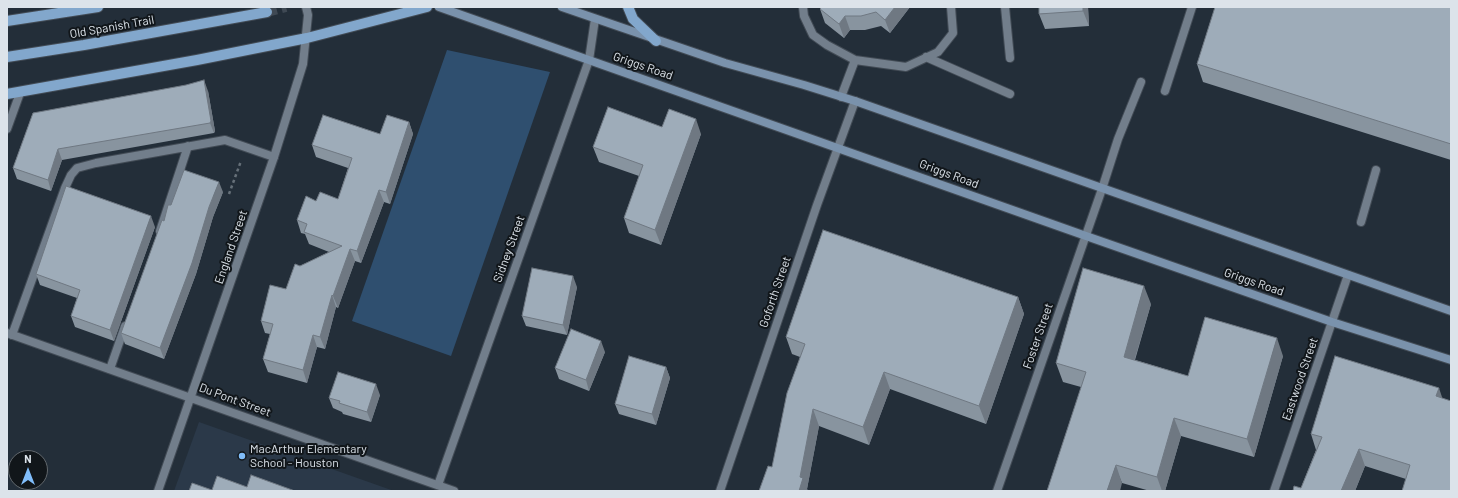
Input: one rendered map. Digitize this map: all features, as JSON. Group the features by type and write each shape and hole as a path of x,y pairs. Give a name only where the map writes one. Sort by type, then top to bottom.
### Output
{"main road":[{"name":"Old Spanish Trail","path":"7,21 98,7"},
{"path":"7,94 197,60 307,38 427,7"},
{"name":"Griggs Road","path":"439,7 1332,322 1451,360"},
{"path":"562,7 656,41 855,101 1451,311"},
{"path":"628,7 633,19 656,41"},
{"name":"Old Spanish Trail","path":"7,56 84,45 268,12"}],"street":[{"name":"England Street","path":"158,491 192,398 274,157 303,64 307,38 308,15 306,7"},
{"path":"802,7 804,16 813,35 827,45 855,60 906,68 938,52 953,33 951,7"},
{"path":"1005,7 1010,58"},
{"path":"1165,91 1192,7"},
{"name":"Sidney Street","path":"437,488 589,60 595,18"},
{"path":"926,57 1010,94"},
{"path":"841,97 855,60"},
{"name":"Foster Street","path":"997,491 1086,236 1118,139 1141,82"},
{"path":"7,129 20,92"},
{"name":"Goforth Street","path":"720,491 855,101"},
{"path":"9,334 65,188 77,168 96,163 225,140 274,157"},
{"path":"158,236 188,146"},
{"path":"1361,222 1376,170"},
{"name":"Eastwood Street","path":"1274,491 1348,275"},
{"path":"110,369 127,321"},
{"name":"Du Pont Street","path":"9,334 192,398 437,488 454,491"}],"path":[{"path":"229,194 243,156"}],"shaded area":[{"path":"447,50 550,72 451,356 352,321"},
{"name":"MacArthur Elementary School - Houston","path":"199,422 394,491 174,491"}],"building":[{"path":"822,7 895,7 885,20 876,12 861,16 845,16 839,24 820,9"},
{"path":"1039,7 1083,7 1083,11 1039,14"},
{"path":"1215,7 1451,7 1451,144 1197,64"},
{"path":"204,80 211,121 210,123 58,149 48,180 13,168 33,113 186,85"},
{"path":"608,107 662,127 669,109 696,119 655,230 624,218 643,165 593,147"},
{"path":"323,115 380,134 387,115 409,122 386,192 379,190 357,251 350,249 333,296 332,295 320,337 313,335 303,370 263,359 273,324 261,321 270,285 286,289 295,264 300,266 342,246 304,232 307,224 297,220 306,196 316,201 320,192 338,199 352,158 312,145"},
{"path":"184,170 219,182 209,207 192,263 160,348 121,333 162,220 164,221 168,205 171,205"},
{"path":"66,186 151,216 110,330 71,316 80,290 36,274"},
{"path":"823,230 1018,297 979,406 884,372 863,427 813,409 800,477 803,478 799,491 759,491 768,466 772,467 787,393 805,344 786,337"},
{"path":"532,268 573,276 563,325 522,316"},
{"path":"1083,268 1144,286 1124,357 1188,376 1205,317 1277,338 1247,439 1174,418 1157,477 1116,465 1107,491 1047,491 1086,372 1056,363"},
{"path":"571,329 601,341 586,380 555,368"},
{"path":"629,356 666,367 652,414 615,404"},
{"path":"1335,356 1439,388 1436,396 1451,401 1451,491 1402,491 1410,465 1359,449 1341,491 1293,491 1294,486 1301,488 1322,437 1311,434"},
{"path":"338,372 376,384 367,412 339,403 340,401 329,398"},
{"path":"251,475 295,491 189,491 192,483 212,490 217,476 247,487"}],"tunnel":[{"path":"267,12 286,7"}],"place":[{"name":"MacArthur Elementary School - Houston","path":"242,456"}]}
